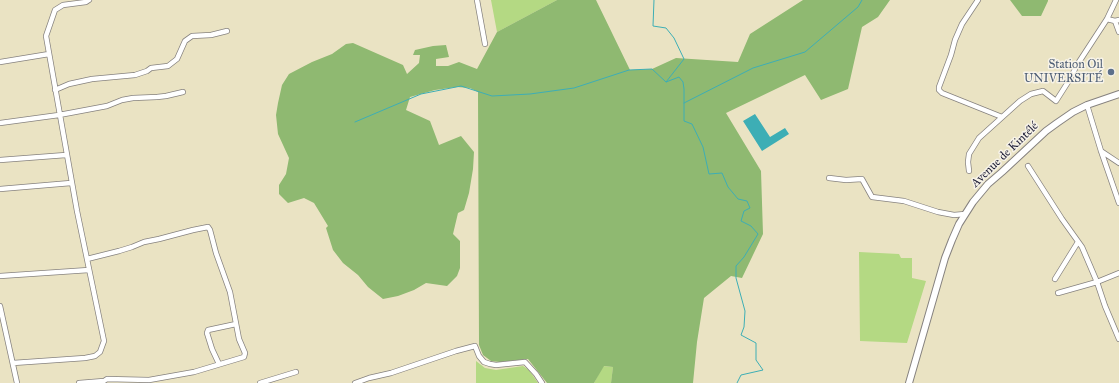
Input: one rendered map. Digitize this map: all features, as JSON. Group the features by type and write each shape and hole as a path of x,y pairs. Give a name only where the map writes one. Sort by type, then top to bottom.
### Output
{"main road":[{"name":"Avenue de Kintélé","path":"909,383 945,258 965,214 988,184 1046,131 1064,117 1087,105 1119,94"}],"street":[{"path":"13,363 95,356 100,352 104,341 71,183 46,36 55,10 63,5 86,2 89,0"},
{"path":"477,0 485,44"},
{"path":"978,0 962,24 954,40 951,55 939,90 942,93 1002,117"},
{"path":"969,172 969,154 982,134 1025,98 1043,91 1056,101 1107,19 1116,0"},
{"path":"1107,19 1117,20 1119,32"},
{"path":"55,90 69,84 92,79 135,75 151,68 168,66 177,59 186,41 192,36 211,35 227,31"},
{"path":"0,62 49,54"},
{"path":"0,123 59,115 107,106 122,100 133,98 157,98 183,92"},
{"path":"1087,105 1119,203"},
{"path":"1101,151 1119,163"},
{"path":"0,160 66,155"},
{"path":"1028,166 1086,255 1119,339"},
{"path":"828,178 862,180 872,197 904,201 938,212 954,215 965,214"},
{"path":"0,189 71,183"},
{"path":"79,383 104,381 107,379 149,382 194,372 244,357 245,353 239,339 230,292 208,227 144,242 119,251 87,259"},
{"path":"1055,279 1078,242"},
{"path":"0,276 89,270"},
{"path":"1058,293 1119,274"},
{"path":"0,306 17,383"},
{"path":"219,364 212,349 207,333 208,330 236,324"},
{"path":"356,383 475,346 478,356 484,362 490,364 496,365 525,362 542,383"},
{"path":"260,383 296,372"}],"green space":[{"path":"491,0 557,0 497,32"},
{"path":"557,0 596,0 630,70 652,69 676,58 738,62 750,34 803,0 890,0 878,17 862,27 848,89 821,100 805,75 726,113 761,171 763,234 742,278 731,276 704,298 697,342 693,383 611,383 613,367 604,366 594,383 547,383 528,359 500,362 491,361 483,355 479,345 478,92 470,88 457,87 435,90 410,97 406,110 430,121 439,145 461,136 474,152 469,193 464,210 458,213 453,234 460,241 460,268 457,276 447,286 426,283 414,290 398,296 383,299 343,263 333,250 326,228 328,226 314,203 304,198 288,203 279,194 279,185 286,174 289,158 278,134 276,115 282,85 289,74 332,54 346,44 353,43 403,65 407,74 419,63 420,55 413,55 415,50 446,45 449,57 436,59 436,66 448,66 459,62 477,69 497,32"},
{"path":"1010,0 1048,1 1041,16 1022,16"},
{"path":"859,252 899,254 901,258 912,258 912,278 926,281 907,343 860,341"},
{"path":"476,361 485,368 496,370 523,366 529,370 538,383 476,383"},
{"path":"603,366 613,367 611,383 594,383"}],"water":[{"path":"755,114 770,137 785,128 789,134 762,151 743,121"}],"waterway":[{"path":"654,0 653,26 666,28 674,38 684,59 666,82 679,77 683,82 684,121 692,124 703,147 709,174 722,173 728,187 738,199 747,201 750,208 744,211 741,221 751,226 758,234 744,257 736,266 736,278 745,311 744,327 741,335 756,343 756,360 763,370 741,375 737,383"},
{"path":"684,103 753,68 805,52 858,7 862,0"},
{"path":"355,122 421,94 461,86 492,96 530,94 574,88 629,70 652,69 666,82"}],"place":[{"name":"Station Oil UNIVERSITÉ","path":"1111,72"}]}
